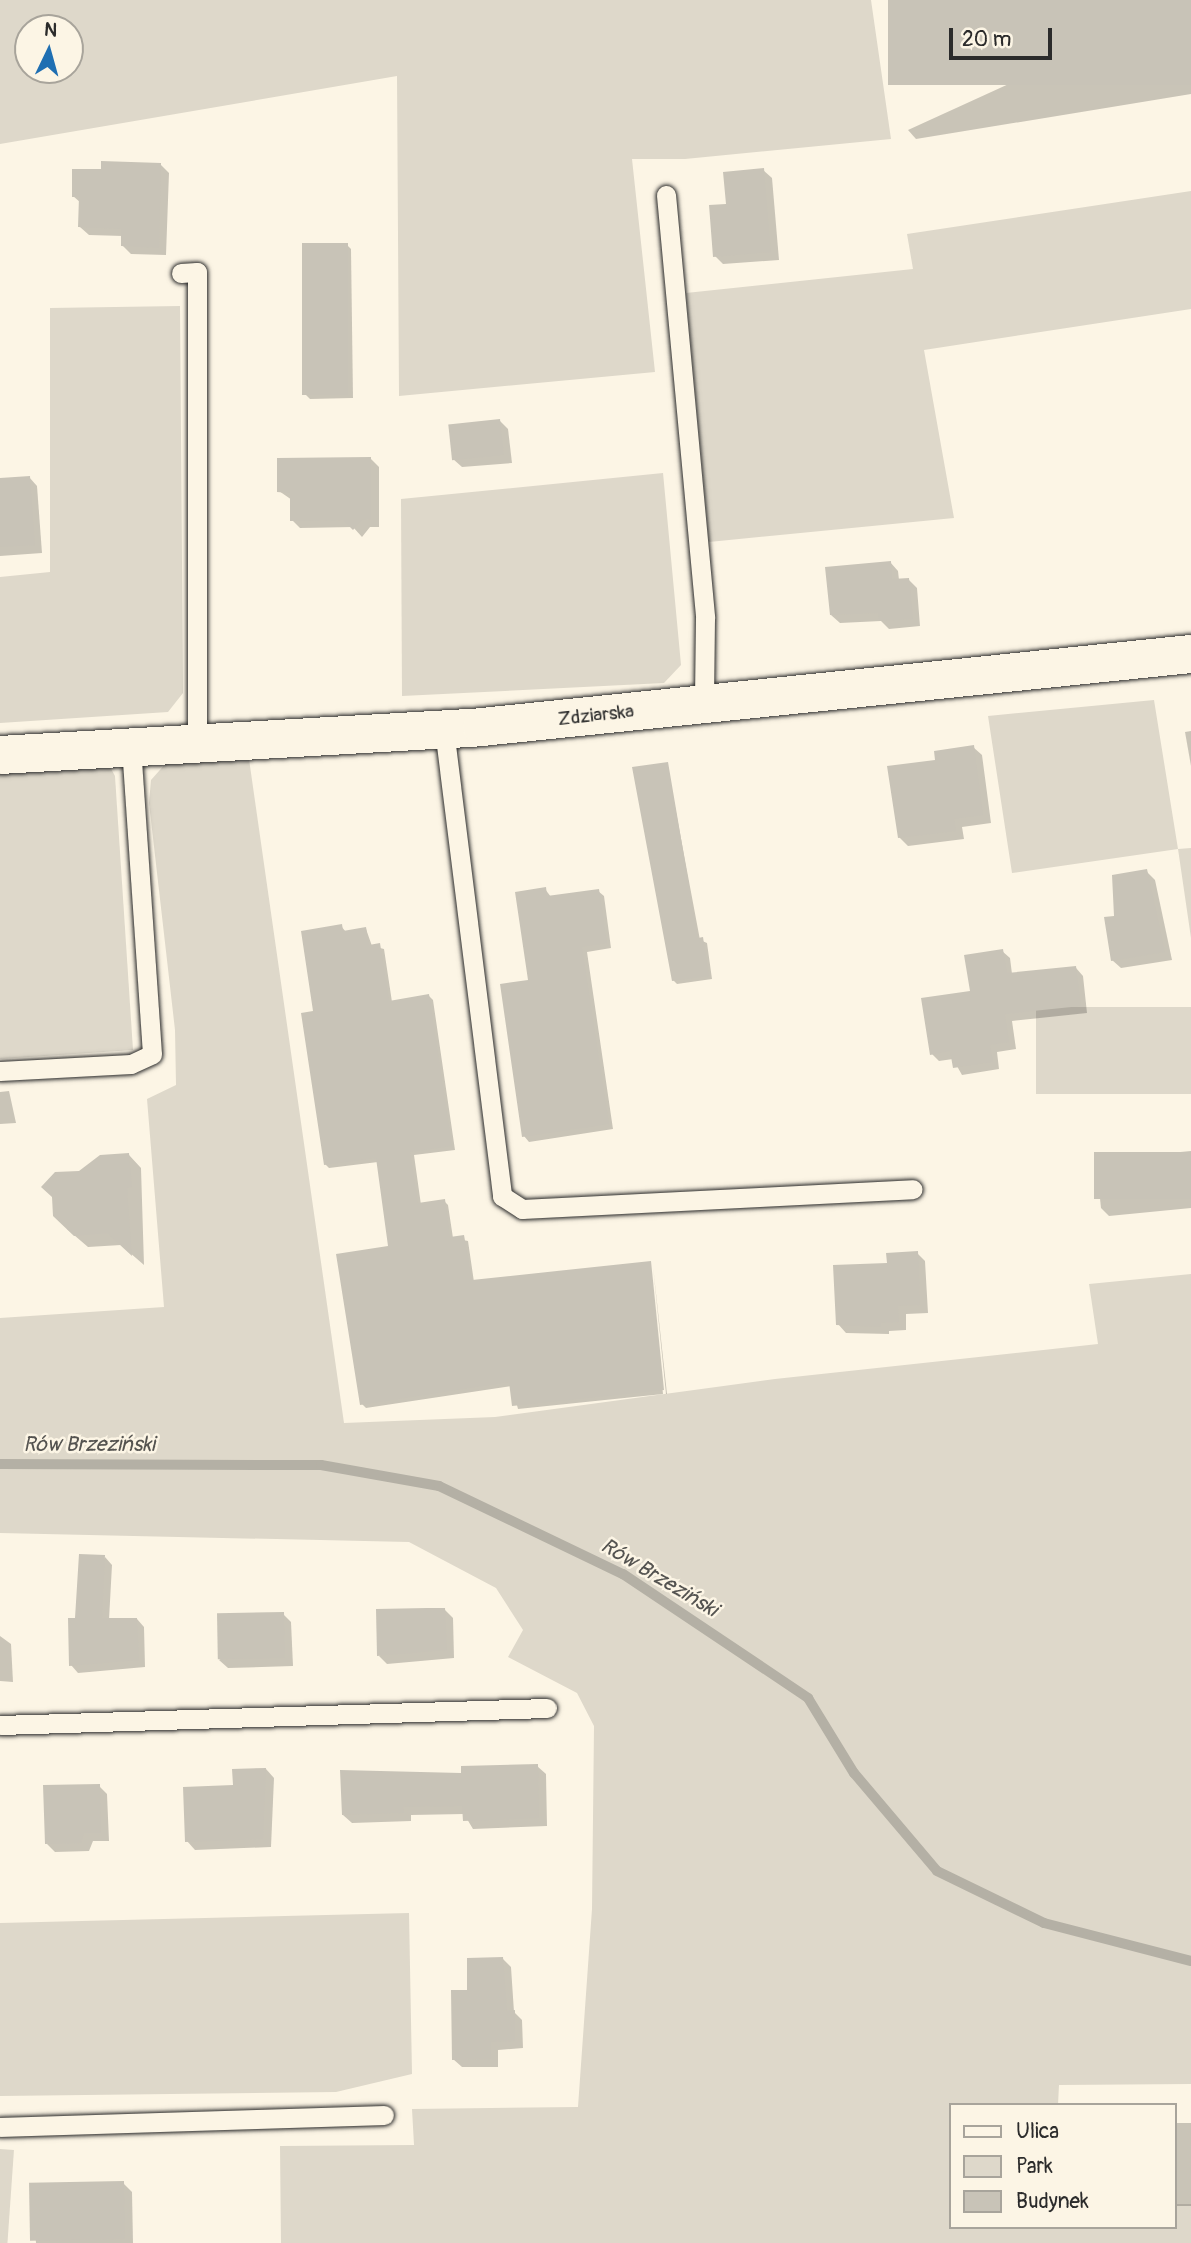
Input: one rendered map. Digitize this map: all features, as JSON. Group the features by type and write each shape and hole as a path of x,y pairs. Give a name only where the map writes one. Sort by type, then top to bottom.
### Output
{"street":[{"name":"Zdziarska","path":"0,755 197,741 444,729 704,705 1191,653"}],"lane":[{"path":"666,195 705,618 704,705"},
{"path":"181,273 197,272 197,741"},
{"path":"444,729 502,1196 522,1209 912,1189"},
{"path":"0,1072 131,1064 152,1054 155,1043 131,746"},
{"path":"0,1725 547,1709"},
{"path":"0,2127 384,2115"}],"green space":[{"path":"0,0 871,0 891,139 685,159 632,159 655,372 399,396 397,76 0,144"},
{"path":"1191,191 1191,309 924,350 954,518 709,542 686,293 913,269 907,234"},
{"path":"180,306 183,693 168,712 0,723 0,577 50,572 50,308"},
{"path":"663,473 681,665 664,683 402,696 401,499"},
{"path":"1154,700 1178,849 1012,873 988,716"},
{"path":"248,752 344,1423 495,1417 775,1379 1098,1344 1089,1284 1191,1274 1191,2084 1059,2085 1058,2103 950,2103 950,2229 1177,2229 1177,2204 1191,2204 1191,2243 281,2243 280,2146 414,2145 412,2109 578,2107 592,1909 594,1726 577,1693 508,1657 523,1630 496,1588 409,1542 0,1533 0,1318 164,1307 147,1099 176,1085 175,1030 149,803 151,780 167,762"},
{"path":"109,765 115,776 133,1050 0,1059 0,771"},
{"path":"1191,848 1191,938 1178,849"},
{"path":"1036,1007 1191,1007 1191,1094 1036,1094"},
{"path":"409,1913 412,2074 336,2092 0,2096 0,1923"},
{"path":"0,2149 14,2150 7,2243 0,2243"}],"building":[{"path":"888,0 1191,0 1191,85 888,85"},
{"path":"101,161 161,163 159,248 121,246 121,229 78,227 79,197 72,197 72,169 101,169"},
{"path":"764,168 771,252 713,257 709,205 726,204 723,172"},
{"path":"302,243 348,243 348,395 302,395"},
{"path":"500,419 504,455 452,460 448,424"},
{"path":"371,457 371,519 362,520 353,530 343,520 290,521 290,493 277,492 277,458"},
{"path":"30,476 35,545 0,547 0,478"},
{"path":"891,561 892,579 909,578 913,619 879,621 878,613 830,615 825,567"},
{"path":"974,745 983,815 954,819 956,831 898,838 887,766 935,760 934,751"},
{"path":"668,762 698,938 703,937 709,976 672,981 632,767"},
{"path":"1147,869 1165,952 1111,961 1104,917 1114,916 1112,875"},
{"path":"546,887 547,896 599,889 607,943 582,947 609,1124 522,1137 500,984 528,980 515,892"},
{"path":"342,924 343,931 366,927 369,945 380,943 389,1001 429,994 452,1146 410,1152 418,1203 445,1199 450,1237 464,1235 472,1280 651,1261 664,1390 512,1406 509,1382 360,1405 336,1254 388,1246 376,1158 324,1165 301,1013 313,1011 301,931"},
{"path":"1003,949 1007,973 1076,966 1081,1006 1005,1014 1009,1042 990,1045 993,1062 953,1068 950,1051 930,1055 921,998 970,991 964,955"},
{"path":"1094,1152 1191,1152 1191,1199 1094,1199"},
{"path":"129,1153 132,1187 127,1188 132,1256 107,1233 74,1236 53,1216 52,1197 41,1187 55,1172 79,1171 100,1155"},
{"path":"918,1251 920,1305 898,1306 899,1322 881,1323 881,1327 836,1325 833,1265 887,1263 886,1253"},
{"path":"79,1554 105,1555 102,1618 137,1618 139,1660 69,1666 68,1618 75,1618"},
{"path":"445,1608 447,1650 377,1656 376,1609"},
{"path":"284,1612 285,1658 218,1659 217,1613"},
{"path":"538,1764 539,1818 463,1821 462,1806 403,1807 404,1813 342,1815 340,1770 461,1773 461,1766"},
{"path":"266,1768 263,1839 185,1842 183,1787 233,1785 232,1769"},
{"path":"100,1784 101,1833 84,1833 81,1843 45,1844 43,1785"},
{"path":"503,1957 507,2011 515,2010 515,2041 491,2042 491,2059 452,2060 451,1990 467,1990 467,1958"},
{"path":"124,2181 125,2239 30,2241 29,2183"}],"waterway":[{"name":"Rów Brzeziński","path":"0,1464 321,1465 439,1486 623,1574 808,1698 854,1773 937,1871 1044,1923 1191,1961"}]}
